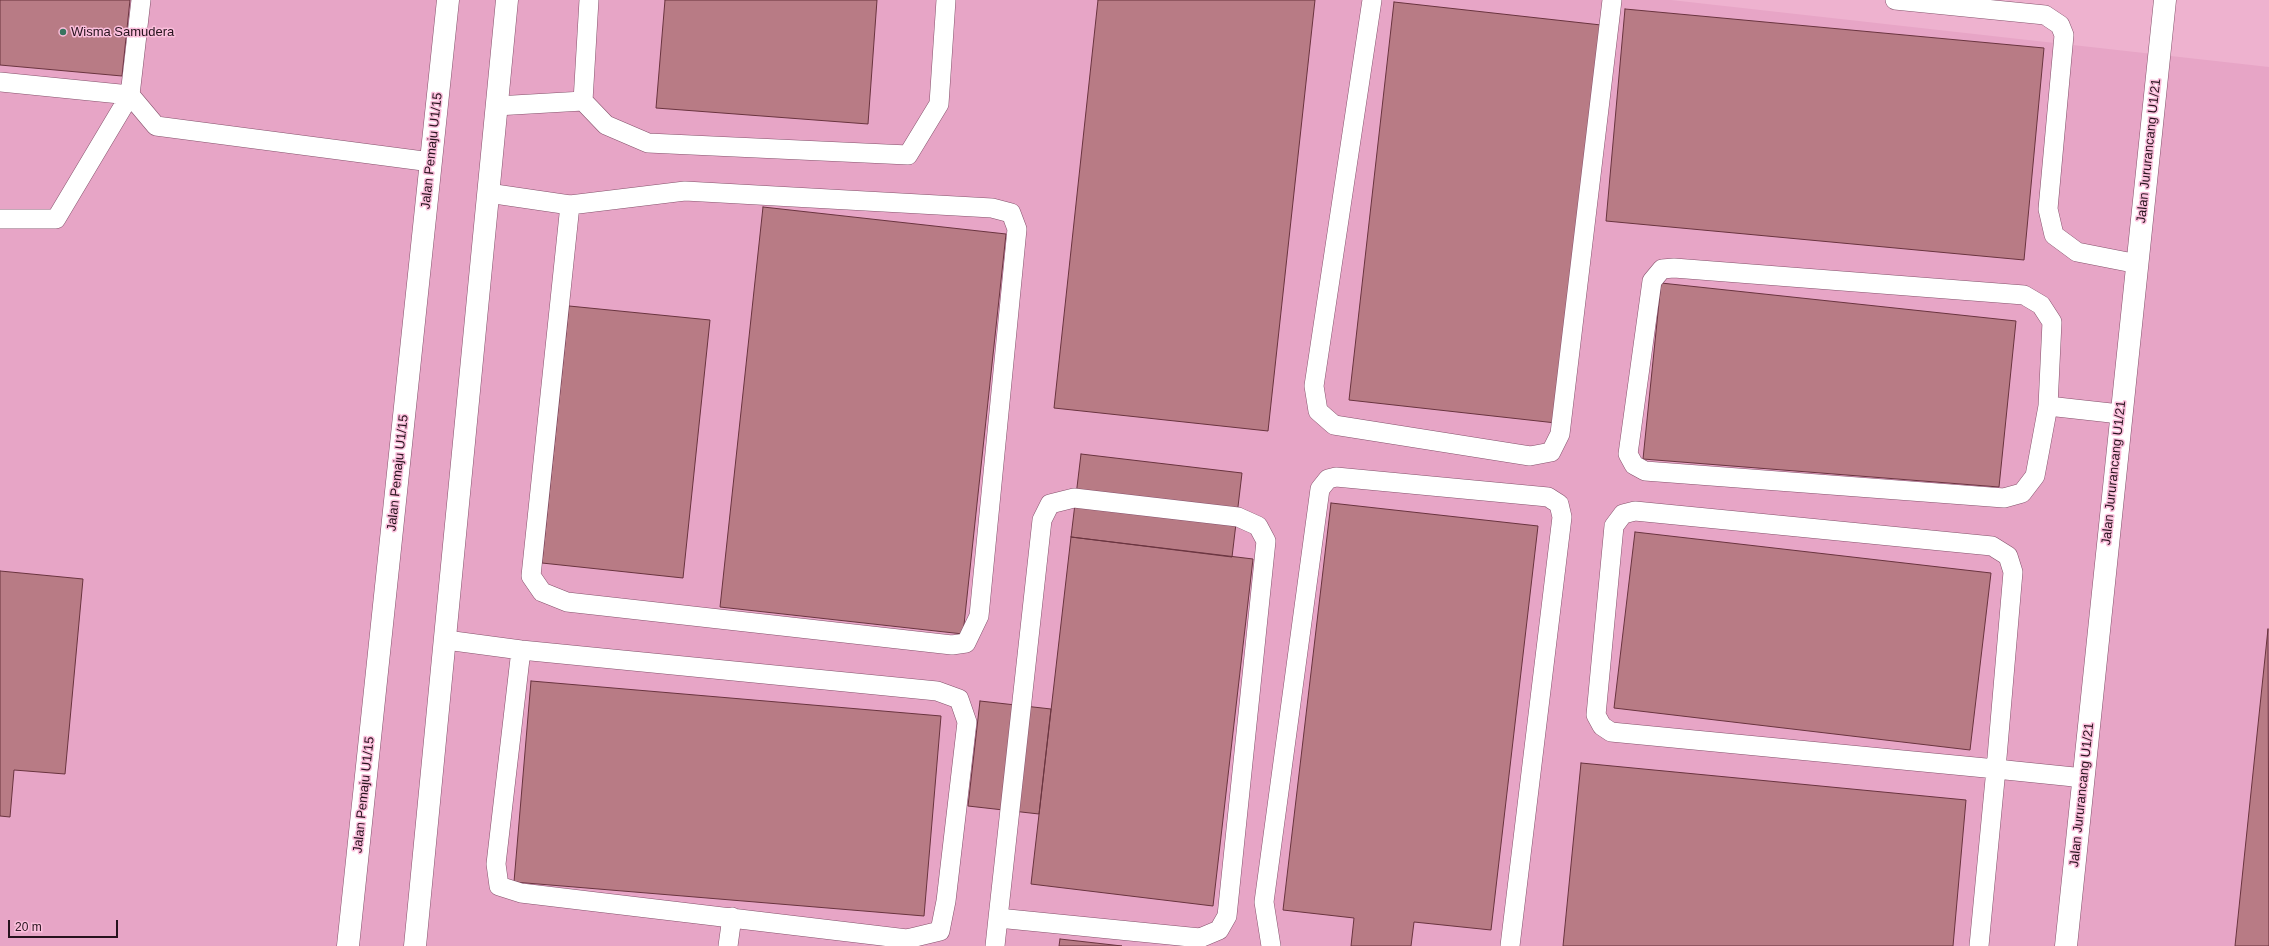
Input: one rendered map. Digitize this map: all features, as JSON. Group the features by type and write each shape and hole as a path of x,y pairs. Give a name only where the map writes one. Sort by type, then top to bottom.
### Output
{"street":[{"name":"Jalan Pemaju U1/15","path":"348,946 448,0"},
{"path":"415,946 446,640 507,0"},
{"name":"Jalan Jururancang U1/21","path":"2066,946 2120,414 2138,264 2165,0"}],"lane":[{"path":"0,218 56,219 130,95 141,0"},
{"path":"589,0 583,101 606,125 648,143 908,155 939,104 946,0"},
{"path":"1372,0 1314,386 1318,411 1334,425 1530,456 1551,452 1560,434 1612,0"},
{"path":"1895,0 2045,15 2060,25 2064,35 2048,209 2054,235 2078,252 2138,264"},
{"path":"0,82 130,95 156,126 431,162"},
{"path":"496,106 583,101"},
{"path":"488,193 570,205 685,191 992,208 1011,213 1017,229 979,616 966,643 952,645 567,602 542,592 531,576 570,205"},
{"path":"1674,268 2024,295 2042,305 2052,322 2048,406 2034,476 2022,493 2004,498 1645,471 1634,465 1628,454 1652,281 1662,269 1674,268"},
{"path":"2048,406 2120,414"},
{"path":"1271,946 1264,902 1320,489 1328,479 1336,477 1548,497 1559,504 1562,517 1510,946"},
{"path":"995,946 998,918 1042,520 1050,504 1074,498 1238,517 1258,526 1266,541 1227,916 1219,930 1200,938 998,918"},
{"path":"1979,946 1996,769 2013,572 2008,556 1992,546 1635,511 1623,514 1614,526 1596,715 1602,726 1611,732 1996,769 2084,778"},
{"path":"446,640 521,650 937,691 959,699 967,722 946,901 940,931 907,939 521,893 499,886 496,864 521,650"},
{"path":"728,946 732,917"}],"shaded area":[{"path":"0,0 1671,0 2269,67 2269,946 0,946"}],"building":[{"name":"Wisma Samudera","path":"0,0 130,0 122,76 0,65"},
{"path":"665,0 877,0 868,124 656,108"},
{"path":"1098,0 1315,0 1268,431 1054,408"},
{"path":"1394,2 1601,25 1556,423 1349,400"},
{"path":"1625,9 2044,48 2024,260 1606,221"},
{"path":"763,207 1006,234 963,634 720,607"},
{"path":"1661,283 2016,321 1999,487 1643,459"},
{"path":"569,306 710,320 683,578 542,563"},
{"path":"1081,454 1242,473 1232,557 1071,537"},
{"path":"1331,503 1538,526 1491,930 1414,922 1411,946 1351,946 1354,918 1283,910"},
{"path":"1635,532 1991,573 1970,750 1614,708"},
{"path":"1071,537 1253,559 1213,906 1031,884"},
{"path":"0,571 83,579 65,774 14,770 10,817 0,816"},
{"path":"2268,629 2269,946 2235,946"},
{"path":"531,681 941,716 924,916 514,882"},
{"path":"980,701 1051,709 1039,814 968,806"},
{"path":"1581,763 1966,800 1953,946 1563,946"},
{"path":"1060,939 1122,946 1059,946"}],"place":[{"name":"Wisma Samudera","path":"63,32"}]}
